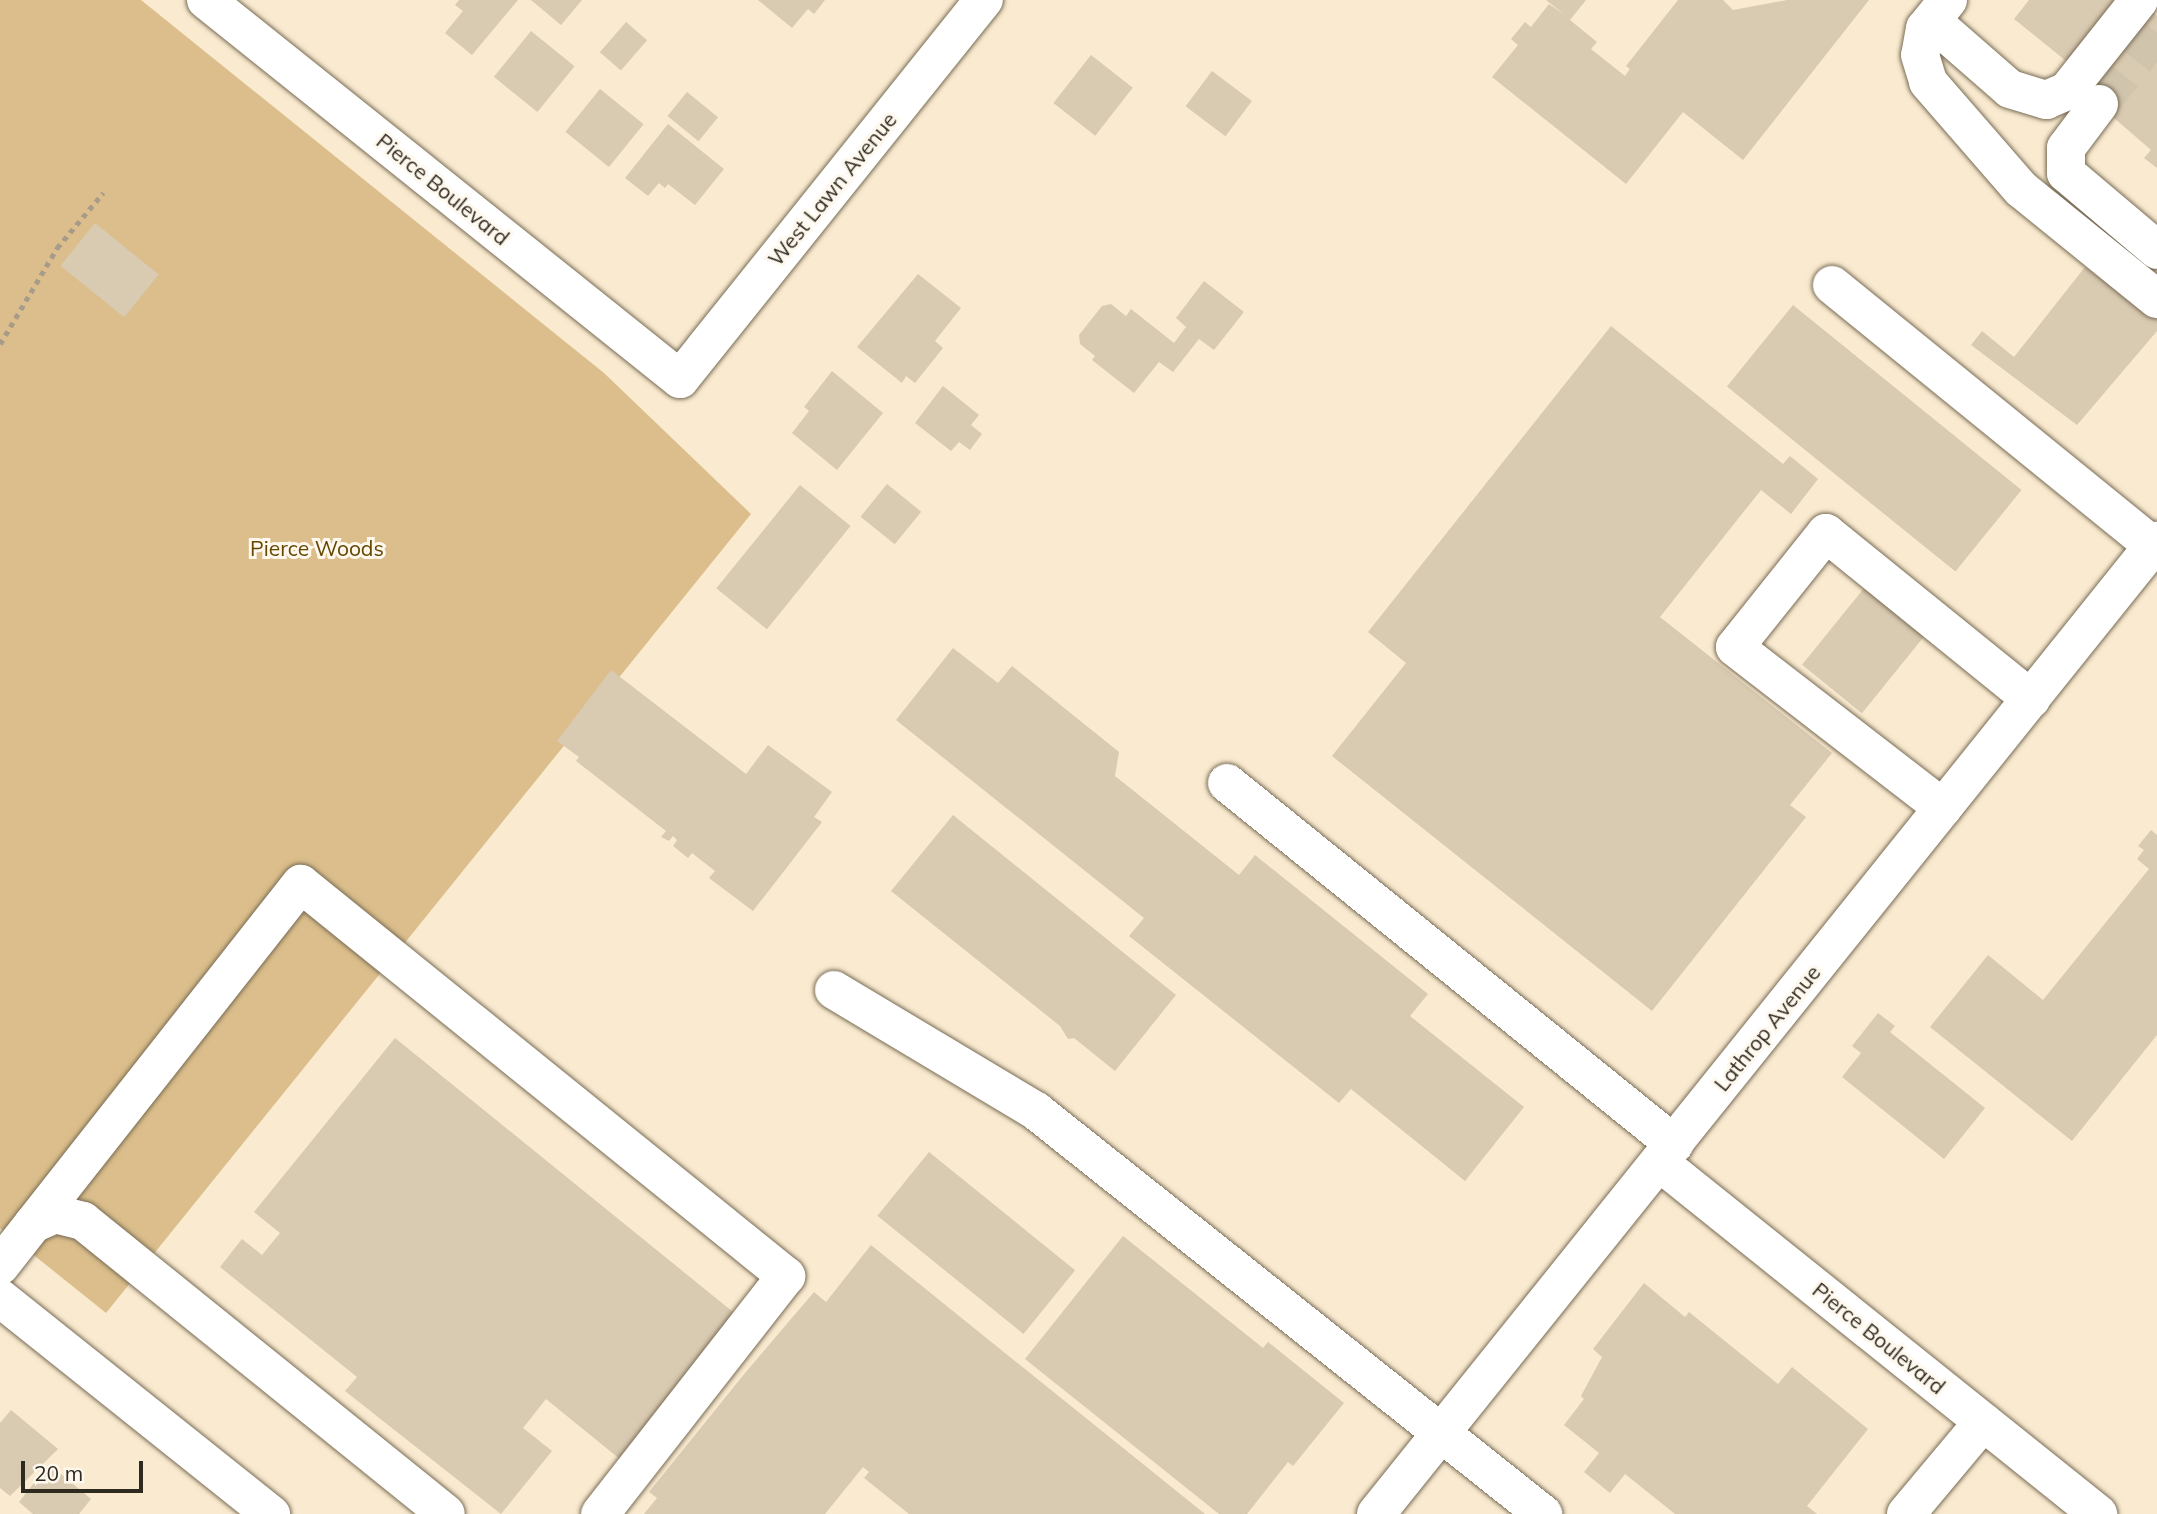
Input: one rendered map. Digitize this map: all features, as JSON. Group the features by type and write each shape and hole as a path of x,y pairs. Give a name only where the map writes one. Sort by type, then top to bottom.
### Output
{"street":[{"name":"Pierce Boulevard","path":"206,0 680,379"},
{"name":"West Lawn Avenue","path":"680,379 984,0"},
{"path":"2139,0 2067,91 2046,100 2010,89 1940,10 1920,55 1928,82 1947,108 2021,189 2157,299"},
{"path":"2099,104 2066,148 2066,173 2157,250"},
{"path":"1832,285 2155,544"},
{"path":"1943,808 1735,647 1826,533 2031,699"},
{"name":"Lathrop Avenue","path":"1376,1514 2155,544"},
{"name":"Pierce Boulevard","path":"1227,783 1983,1422 2098,1514"},
{"path":"0,1266 301,884 786,1276 600,1514"},
{"path":"834,990 1037,1111 1543,1514"},
{"path":"33,1224 55,1214 82,1221 446,1514"},
{"path":"0,1297 271,1514"},
{"path":"1906,1514 1983,1422"}],"path":[{"path":"0,344 57,248 103,193"}],"green space":[{"name":"Pierce Woods","path":"0,0 141,0 604,373 751,514 106,1313 0,1228"}],"building":[{"path":"459,0 518,0 472,55 445,33 463,11 455,5"},
{"path":"531,0 582,0 561,25"},
{"path":"758,0 825,0 814,14 808,9 792,28"},
{"path":"1546,0 1586,0 1570,20 1597,42 1591,49 1625,76 1630,69 1626,66 1678,0 1723,0 1733,10 1787,0 1869,0 1743,160 1683,112 1626,184 1492,77 1518,45 1511,39 1525,22 1531,27 1549,4 1565,15"},
{"path":"2029,0 2121,0 2070,64 2014,19"},
{"path":"2150,10 2157,16 2157,168 2144,158 2151,150 2084,92"},
{"path":"626,22 647,40 621,71 600,52"},
{"path":"531,31 575,66 537,112 494,77"},
{"path":"1091,55 1133,88 1095,136 1053,103"},
{"path":"1212,71 1252,101 1225,136 1186,106"},
{"path":"600,89 644,124 609,167 565,132"},
{"path":"687,92 718,117 699,141 667,116"},
{"path":"668,124 724,169 695,205 668,184 665,188 659,183 648,196 625,178"},
{"path":"95,223 159,275 124,317 60,266"},
{"path":"2085,267 2157,318 2157,331 2077,425 1971,345 1982,331 2014,357"},
{"path":"918,274 961,308 935,341 943,348 915,383 906,376 902,383 857,347"},
{"path":"1204,281 1244,312 1214,350 1199,339 1173,372 1159,362 1134,393 1092,360 1095,356 1080,344 1079,335 1102,306 1111,304 1126,316 1131,309 1174,343 1186,327 1176,318"},
{"path":"1793,305 2021,490 1955,572 1727,387"},
{"path":"1611,326 1783,464 1790,456 1818,479 1791,514 1761,490 1660,617 1832,753 1790,805 1806,817 1652,1011 1332,756 1406,663 1368,632"},
{"path":"832,371 883,413 837,470 792,433 809,411 804,407"},
{"path":"943,386 979,415 971,425 982,434 970,450 959,442 951,451 915,423"},
{"path":"887,484 921,512 895,544 861,517"},
{"path":"800,485 851,526 767,629 716,588"},
{"path":"1865,587 1925,635 1862,713 1802,665"},
{"path":"953,648 998,683 1012,666 1119,752 1115,776 1239,875 1255,855 1428,994 1410,1016 1524,1107 1465,1181 1351,1089 1339,1103 1129,936 1144,918 896,720"},
{"path":"611,670 746,774 768,745 832,792 814,817 822,822 753,911 709,878 715,871 692,853 688,858 673,846 677,840 673,836 669,841 661,837 666,831 576,761 579,757 557,741"},
{"path":"953,815 1176,995 1115,1071 1074,1038 1068,1039 1060,1026 891,891"},
{"path":"2151,830 2157,835 2157,1035 2072,1141 1930,1027 1988,955 2043,1000 2149,869 2137,859 2144,850 2138,846"},
{"path":"1878,1013 1895,1026 1890,1032 1985,1108 1944,1159 1842,1077 1861,1053 1852,1046"},
{"path":"395,1038 738,1316 621,1460 546,1399 523,1428 552,1451 501,1514 345,1391 357,1377 220,1267 242,1239 262,1255 280,1233 254,1212"},
{"path":"929,1152 1075,1270 1023,1334 877,1216"},
{"path":"1123,1236 1263,1348 1268,1342 1344,1403 1293,1466 1288,1462 1247,1514 1219,1514 1025,1359"},
{"path":"871,1245 1205,1514 909,1514 864,1478 869,1472 863,1467 825,1514 644,1514 657,1498 649,1492 745,1373 814,1292 826,1302"},
{"path":"1644,1283 1685,1317 1689,1312 1778,1384 1792,1367 1868,1429 1807,1506 1817,1514 1675,1514 1625,1474 1610,1493 1584,1472 1599,1453 1564,1425 1584,1399 1581,1396 1602,1357 1593,1349"},
{"path":"11,1410 58,1449 10,1496 0,1488 0,1423"},
{"path":"49,1464 91,1499 79,1514 33,1514 19,1502"}],"tunnel":[{"path":"2099,104 2157,32"}]}
